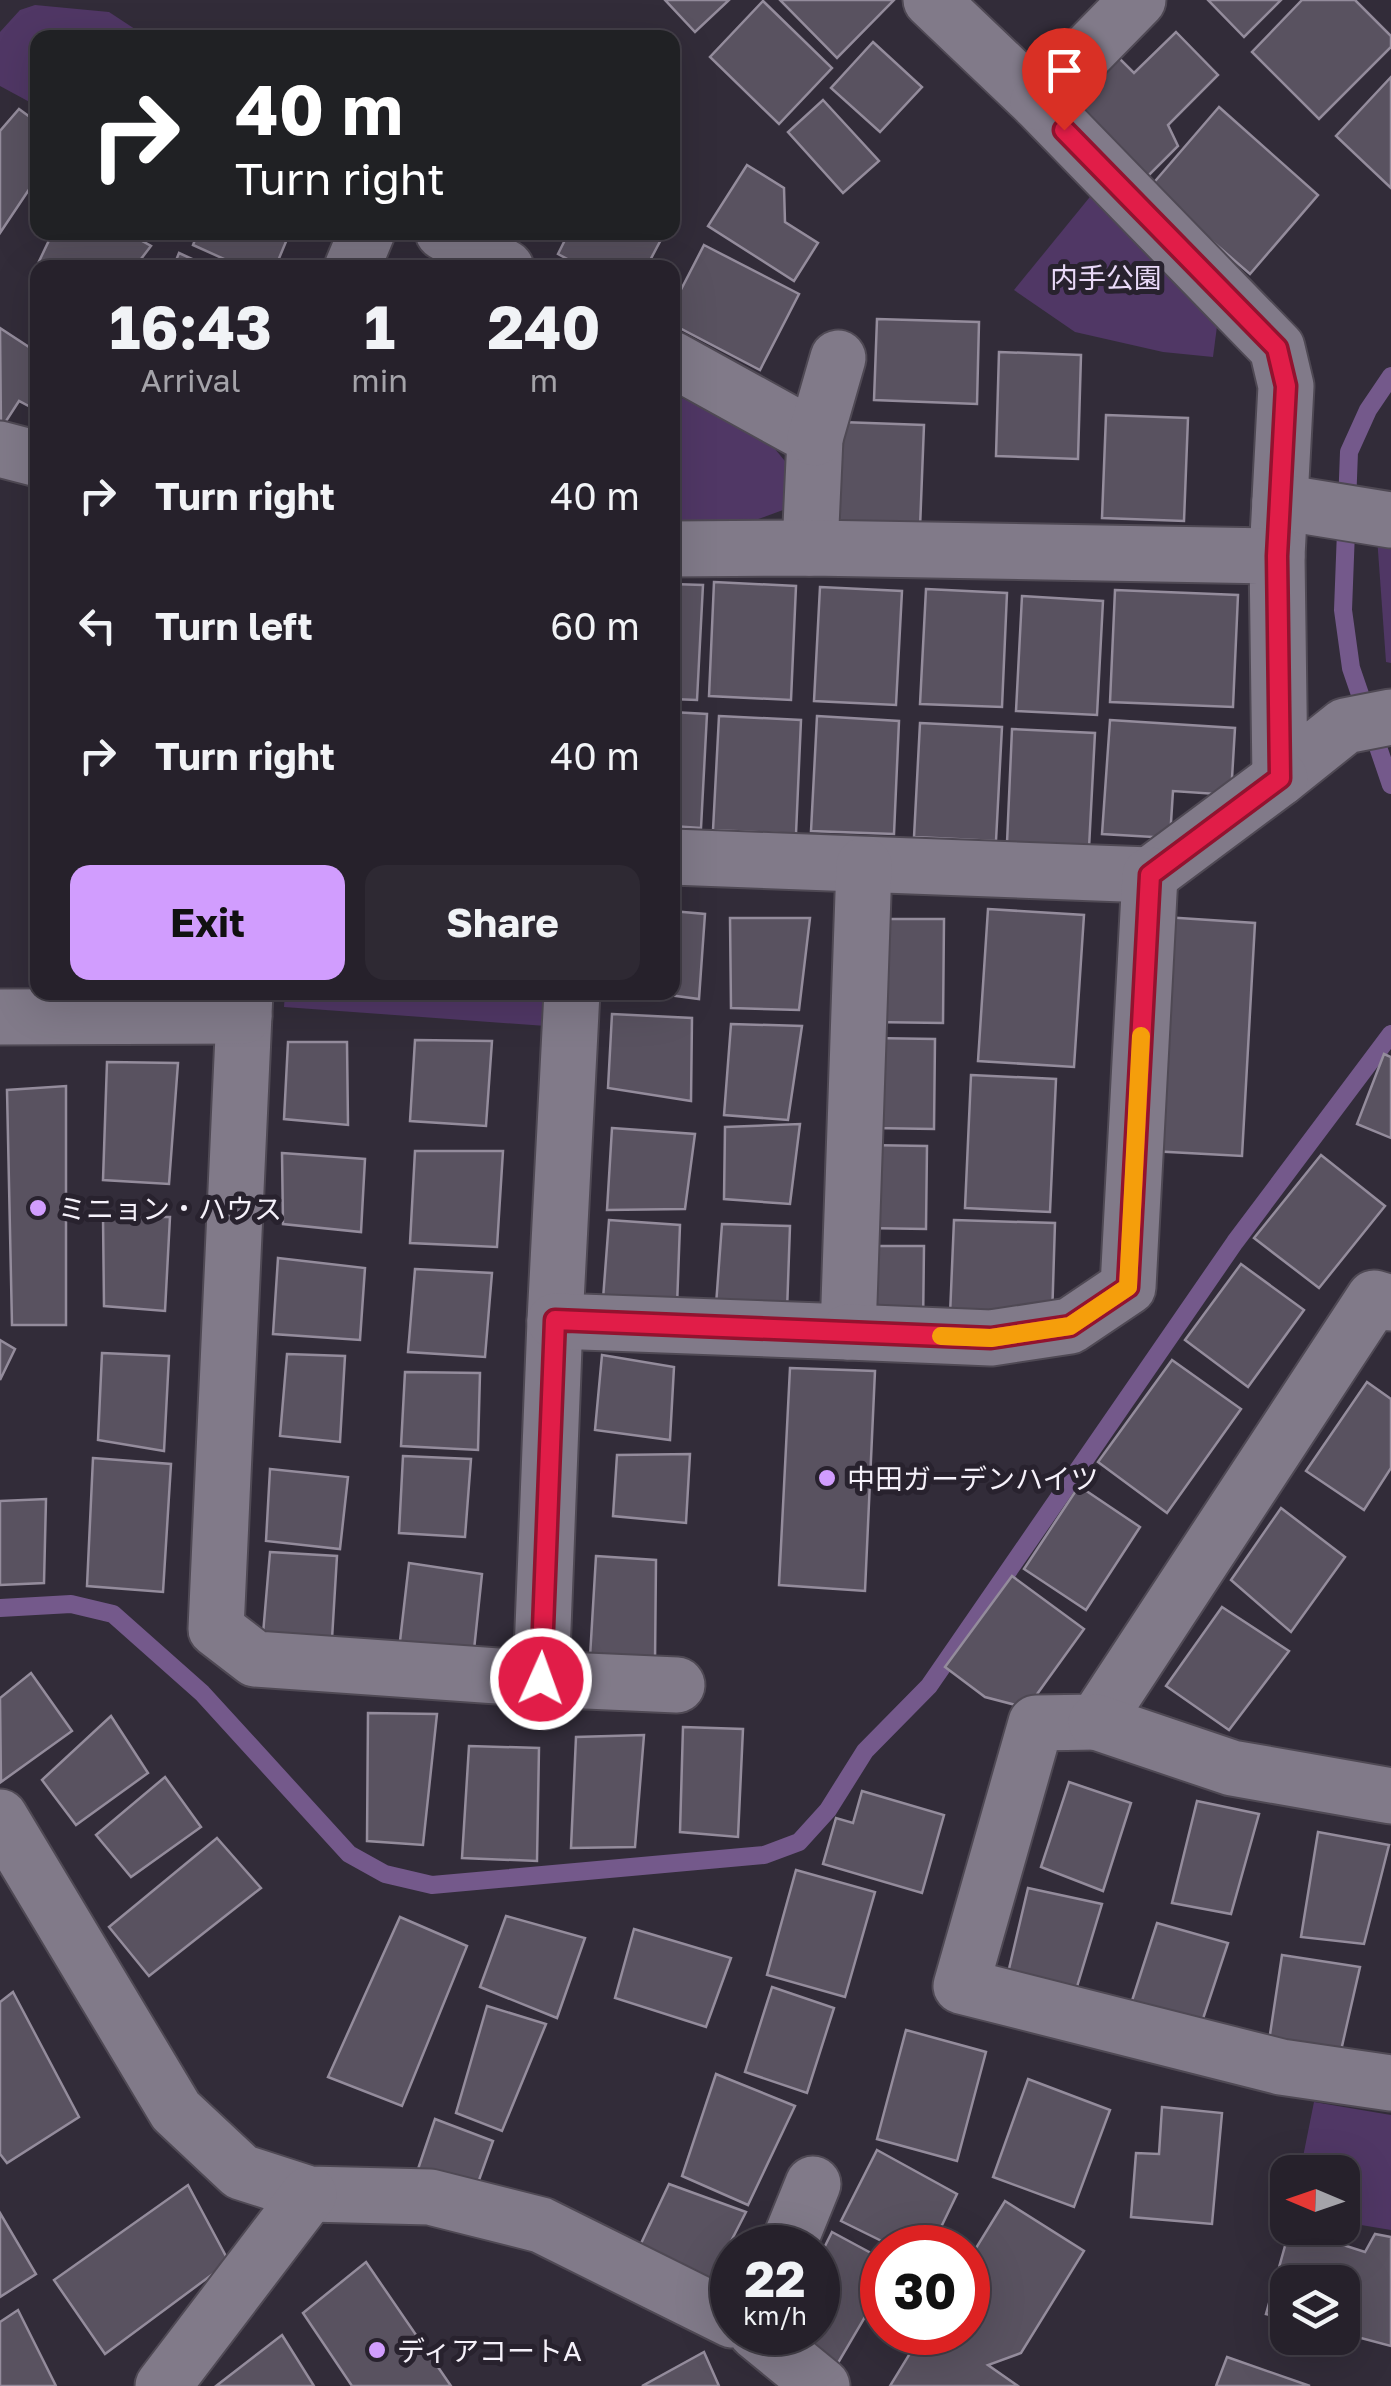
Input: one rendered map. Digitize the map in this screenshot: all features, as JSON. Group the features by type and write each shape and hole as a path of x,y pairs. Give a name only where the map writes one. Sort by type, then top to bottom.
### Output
{"street":[{"path":"680,549 1277,556 1338,511 1282,367 1038,102 931,0"},
{"path":"1038,102 1138,0"},
{"path":"457,240 492,260"},
{"path":"810,548 815,438 838,358"},
{"path":"680,363 815,438"},
{"path":"0,448 30,457"},
{"path":"1277,556 1280,778"},
{"path":"680,857 1150,875 1280,778 1368,721"},
{"path":"848,1332 864,865"},
{"path":"555,1320 991,1338 1070,1326 1128,1287 1150,875"},
{"path":"541,1679 572,1000"},
{"path":"0,1018 244,1004 216,1629 255,1658 677,1686"},
{"path":"1096,1722 1374,1298 1391,1303"},
{"path":"1391,1796 1232,1768 1096,1722 1036,1723 961,1986 1281,2067 1391,2083"},
{"path":"0,1817 176,2111 242,2172 309,2194 430,2198 541,2225 710,2309"},
{"path":"796,2225 812,2184"},
{"path":"168,2384 309,2194"},
{"path":"784,2355 822,2386"}],"green space":[{"path":"35,5 109,12 136,30 30,30 30,102 0,86 0,32 20,10"},
{"name":"内手公園","path":"1098,187 1220,303 1213,357 1163,352 1075,332 1014,290"},
{"path":"680,397 761,432 789,466 783,510 750,522 680,526"},
{"path":"1377,537 1391,538 1391,663 1386,662"},
{"path":"284,1000 547,1000 546,1026 284,1007"},
{"path":"1314,2102 1391,2115 1391,2230 1360,2225 1360,2155 1303,2155"}],"building":[{"path":"665,0 729,0 695,32"},
{"path":"780,0 894,0 837,58"},
{"path":"1208,0 1281,0 1244,37"},
{"path":"1302,0 1355,0 1391,36 1391,47 1319,119 1252,52"},
{"path":"763,1 832,68 779,124 710,57"},
{"path":"1176,32 1218,75 1168,125 1178,146 1148,176 1071,99 1115,54 1134,73"},
{"path":"873,42 922,87 880,132 831,88"},
{"path":"1391,77 1391,188 1336,136"},
{"path":"823,100 879,161 843,193 788,132"},
{"path":"1219,107 1318,195 1250,274 1150,187"},
{"path":"19,109 30,117 30,188 0,233 0,131"},
{"path":"747,165 784,188 785,222 818,243 794,281 708,226"},
{"path":"49,240 140,240 151,246 140,260 40,260"},
{"path":"195,240 287,240 278,260 226,260 193,245"},
{"path":"565,240 661,240 650,260 569,260 558,254"},
{"path":"704,245 799,294 760,370 680,328 680,292"},
{"path":"179,253 194,260 176,260"},
{"path":"877,319 979,322 977,404 874,400"},
{"path":"0,328 30,348 30,407 19,401 1,429"},
{"path":"999,352 1081,355 1078,459 996,456"},
{"path":"1106,415 1188,418 1184,521 1102,518"},
{"path":"841,422 924,425 920,528 838,525"},
{"path":"714,582 796,586 791,700 709,696"},
{"path":"680,584 703,585 697,700 680,699"},
{"path":"820,587 902,591 896,705 814,701"},
{"path":"926,589 1007,593 1002,707 920,704"},
{"path":"1115,590 1238,595 1233,707 1110,702"},
{"path":"1022,596 1103,601 1097,715 1016,711"},
{"path":"680,712 707,714 701,828 680,827"},
{"path":"719,716 801,720 796,834 713,830"},
{"path":"817,716 899,721 894,834 811,831"},
{"path":"1110,720 1235,728 1231,795 1173,791 1170,838 1102,834"},
{"path":"920,723 1002,727 996,841 914,837"},
{"path":"1012,729 1095,733 1089,848 1007,843"},
{"path":"988,909 1084,915 1074,1067 978,1061"},
{"path":"680,912 705,914 699,999 680,996"},
{"path":"1164,917 1255,923 1242,1156 1151,1151"},
{"path":"730,918 810,918 799,1010 731,1008"},
{"path":"871,919 944,919 943,1023 871,1022"},
{"path":"612,1014 692,1018 691,1101 608,1088"},
{"path":"731,1024 802,1026 788,1120 724,1115"},
{"path":"872,1038 935,1039 934,1129 872,1128"},
{"path":"415,1040 492,1041 486,1126 410,1121"},
{"path":"288,1042 347,1042 348,1125 284,1119"},
{"path":"1384,1054 1391,1057 1391,1138 1357,1124"},
{"path":"107,1062 178,1063 169,1184 103,1180"},
{"path":"971,1075 1056,1079 1050,1212 965,1208"},
{"name":"ミニョン・ハウス","path":"66,1086 66,1325 12,1325 7,1090"},
{"path":"800,1124 790,1204 724,1199 725,1127"},
{"path":"612,1128 695,1134 685,1209 607,1210"},
{"path":"865,1145 927,1146 926,1229 863,1228"},
{"path":"415,1151 503,1151 497,1247 410,1243"},
{"path":"282,1153 365,1159 361,1232 283,1224"},
{"path":"1321,1155 1385,1206 1319,1288 1254,1238"},
{"path":"103,1217 170,1217 165,1311 104,1306"},
{"path":"609,1220 680,1225 677,1306 603,1299"},
{"path":"954,1220 1055,1223 1052,1319 950,1315"},
{"path":"722,1224 790,1226 787,1311 716,1305"},
{"path":"869,1246 924,1246 923,1328 868,1327"},
{"path":"278,1258 365,1268 360,1340 273,1334"},
{"path":"1241,1264 1304,1310 1248,1387 1185,1340"},
{"path":"415,1269 492,1273 485,1357 408,1352"},
{"path":"0,1340 15,1349 0,1380"},
{"path":"102,1353 169,1356 164,1451 98,1440"},
{"path":"287,1354 345,1356 340,1442 280,1436"},
{"path":"602,1355 674,1367 670,1440 595,1430"},
{"path":"1172,1360 1241,1409 1167,1513 1098,1462"},
{"name":"中田ガーデンハイツ","path":"790,1368 875,1371 865,1591 779,1585"},
{"path":"405,1372 480,1373 478,1450 401,1446"},
{"path":"1367,1382 1391,1399 1391,1468 1364,1510 1306,1471"},
{"path":"690,1454 686,1523 613,1516 617,1455"},
{"path":"403,1456 471,1459 465,1537 399,1533"},
{"path":"93,1458 171,1464 163,1592 87,1586"},
{"path":"270,1469 348,1477 340,1549 266,1541"},
{"path":"1079,1486 1140,1527 1086,1610 1024,1569"},
{"path":"46,1499 44,1583 0,1585 0,1501"},
{"path":"1281,1508 1345,1557 1291,1632 1231,1580"},
{"path":"270,1552 337,1556 332,1639 263,1634"},
{"path":"596,1556 656,1560 655,1663 590,1657"},
{"path":"409,1563 482,1574 474,1650 400,1641"},
{"path":"1012,1576 1084,1629 1027,1708 985,1697 945,1667"},
{"path":"1222,1607 1289,1651 1229,1730 1166,1686"},
{"path":"31,1673 72,1731 1,1782 0,1698"},
{"path":"368,1713 437,1714 423,1845 367,1841"},
{"path":"111,1716 148,1773 76,1825 42,1780"},
{"path":"683,1727 743,1729 738,1837 680,1832"},
{"path":"644,1735 635,1847 571,1848 576,1737"},
{"path":"469,1746 539,1748 537,1861 462,1858"},
{"path":"165,1777 201,1827 131,1877 96,1835"},
{"path":"1069,1782 1131,1803 1103,1891 1041,1867"},
{"path":"862,1791 944,1815 922,1893 823,1864 836,1818 853,1823"},
{"path":"1197,1801 1259,1814 1231,1914 1172,1903"},
{"path":"1318,1832 1389,1845 1364,1944 1301,1937"},
{"path":"217,1838 261,1888 149,1976 109,1927"},
{"path":"796,1870 875,1892 845,1997 767,1975"},
{"path":"1028,1888 1102,1904 1076,1990 1008,1973"},
{"path":"506,1916 585,1938 557,2018 480,1987"},
{"path":"400,1917 467,1946 402,2106 328,2077"},
{"path":"1157,1923 1228,1943 1199,2031 1129,2010"},
{"path":"634,1929 731,1958 706,2027 615,1998"},
{"path":"1282,1955 1360,1967 1340,2055 1269,2041"},
{"path":"772,1987 834,2008 807,2093 745,2072"},
{"path":"13,1992 79,2117 7,2163 0,2154 0,2002"},
{"path":"487,2006 546,2024 502,2131 456,2113"},
{"path":"906,2030 986,2052 957,2161 877,2139"},
{"path":"716,2074 795,2106 748,2205 682,2176"},
{"path":"1028,2079 1110,2110 1074,2207 993,2177"},
{"path":"1162,2107 1222,2113 1212,2224 1131,2217 1136,2153 1159,2154"},
{"path":"435,2119 493,2141 474,2194 417,2172"},
{"path":"877,2150 957,2194 942,2225 860,2225 860,2230 841,2221"},
{"path":"669,2184 746,2212 739,2225 710,2225 708,2286 637,2252"},
{"path":"188,2185 229,2262 105,2354 54,2280"},
{"path":"1005,2201 1084,2251 1021,2353 988,2365 1018,2386 890,2386 909,2355 990,2355 990,2225"},
{"path":"0,2213 36,2274 0,2297"},
{"path":"1375,2234 1391,2237 1391,2346 1360,2338 1360,2265 1280,2265 1285,2245 1343,2245 1365,2252"},
{"path":"840,2236 860,2247 860,2326 838,2363 826,2355 840,2355"},
{"name":"ディアコートA","path":"366,2262 451,2386 352,2386 303,2313"},
{"path":"18,2310 56,2386 0,2386 0,2322"},
{"path":"282,2335 314,2386 216,2386"},
{"path":"704,2352 719,2386 642,2386"},
{"path":"1227,2357 1310,2386 1216,2386"}],"waterway":[{"path":"1391,376 1368,410 1349,452 1343,610 1351,668 1391,785"},
{"path":"0,1608 71,1604 113,1614 202,1693 349,1854 385,1874 432,1885 764,1855 799,1842 828,1810 865,1751 929,1686 1235,1242 1391,1034"}],"slow traffic":[{"path":"941,1336 991,1338 1070,1326 1128,1287 1141,1036"}],"place":[{"name":"ミニョン・ハウス","path":"38,1208"},
{"name":"中田ガーデンハイツ","path":"827,1478"},
{"name":"ディアコートA","path":"377,2350"}],"route":[{"path":"541,1679 555,1320 991,1338 1070,1326 1128,1287 1150,875 1280,778 1277,556 1286,386 1277,348 1064,130"}]}
